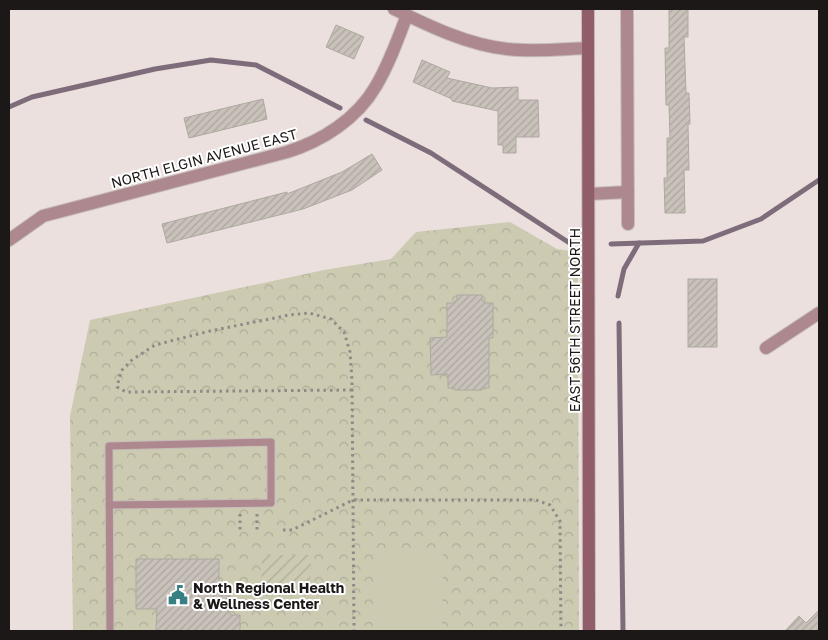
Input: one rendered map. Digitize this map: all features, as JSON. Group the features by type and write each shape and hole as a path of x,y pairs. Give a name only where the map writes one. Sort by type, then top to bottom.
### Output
{"street":[{"path":"394,9 471,42 491,47 522,50 588,48"},
{"name":"EAST 56TH STREET NORTH","path":"588,9 589,631"},
{"path":"627,9 628,224"},
{"name":"NORTH ELGIN AVENUE EAST","path":"9,240 43,216 287,152 306,146 324,137 340,126 362,105 375,88 408,15"},
{"path":"589,194 628,192"},
{"path":"766,348 819,313"}],"lane":[{"path":"109,505 271,503 271,442 109,446 109,505 110,631"}],"path":[{"path":"352,390 126,392 117,387 121,371 132,360 155,345 210,331 308,313 331,319 344,332 350,352 352,390 354,631"},
{"path":"284,530 292,530 353,500 536,500 550,505 560,521 561,631"},
{"path":"240,503 240,531"},
{"path":"257,503 257,530"}],"green space":[{"path":"510,222 557,249 578,252 579,631 73,631 70,416 90,320 324,270 391,259 416,232"},
{"path":"377,553 443,554 442,631 377,631"},
{"path":"262,555 311,555 310,596 261,596"}],"building":[{"path":"669,9 688,9 688,37 684,37 686,93 689,93 690,124 688,124 689,170 684,170 685,213 665,213 664,178 667,178 667,138 670,138 669,105 666,105 665,48 669,48"},
{"path":"336,25 364,37 354,59 326,47"},
{"path":"422,60 450,72 447,78 492,88 518,87 518,100 538,100 539,137 516,137 516,153 503,153 503,145 498,145 498,111 452,101 452,99 413,82"},
{"path":"263,99 267,119 189,138 184,118"},
{"path":"372,154 382,170 352,190 303,209 167,243 162,224 287,192 287,194 342,172"},
{"path":"688,279 717,279 717,347 688,347"},
{"path":"457,295 482,295 482,301 493,303 493,338 489,338 489,388 482,388 482,390 455,390 455,388 448,388 448,374 431,375 430,338 447,337 447,303 457,301"},
{"name":"North Regional Health & Wellness Center","path":"136,559 219,559 219,595 230,595 230,615 240,615 240,631 156,631 157,609 136,609"},
{"path":"819,610 819,631 785,631 799,616 806,623"}],"waterway":[{"path":"9,107 32,97 155,69 211,60 256,65 340,108"},
{"path":"366,120 431,153 568,242"},
{"path":"611,244 703,241 761,219 819,180"},
{"path":"618,296 624,269 639,243"},
{"path":"619,323 623,631"}],"place":[{"name":"North Regional Health & Wellness Center","path":"178,595"}]}
